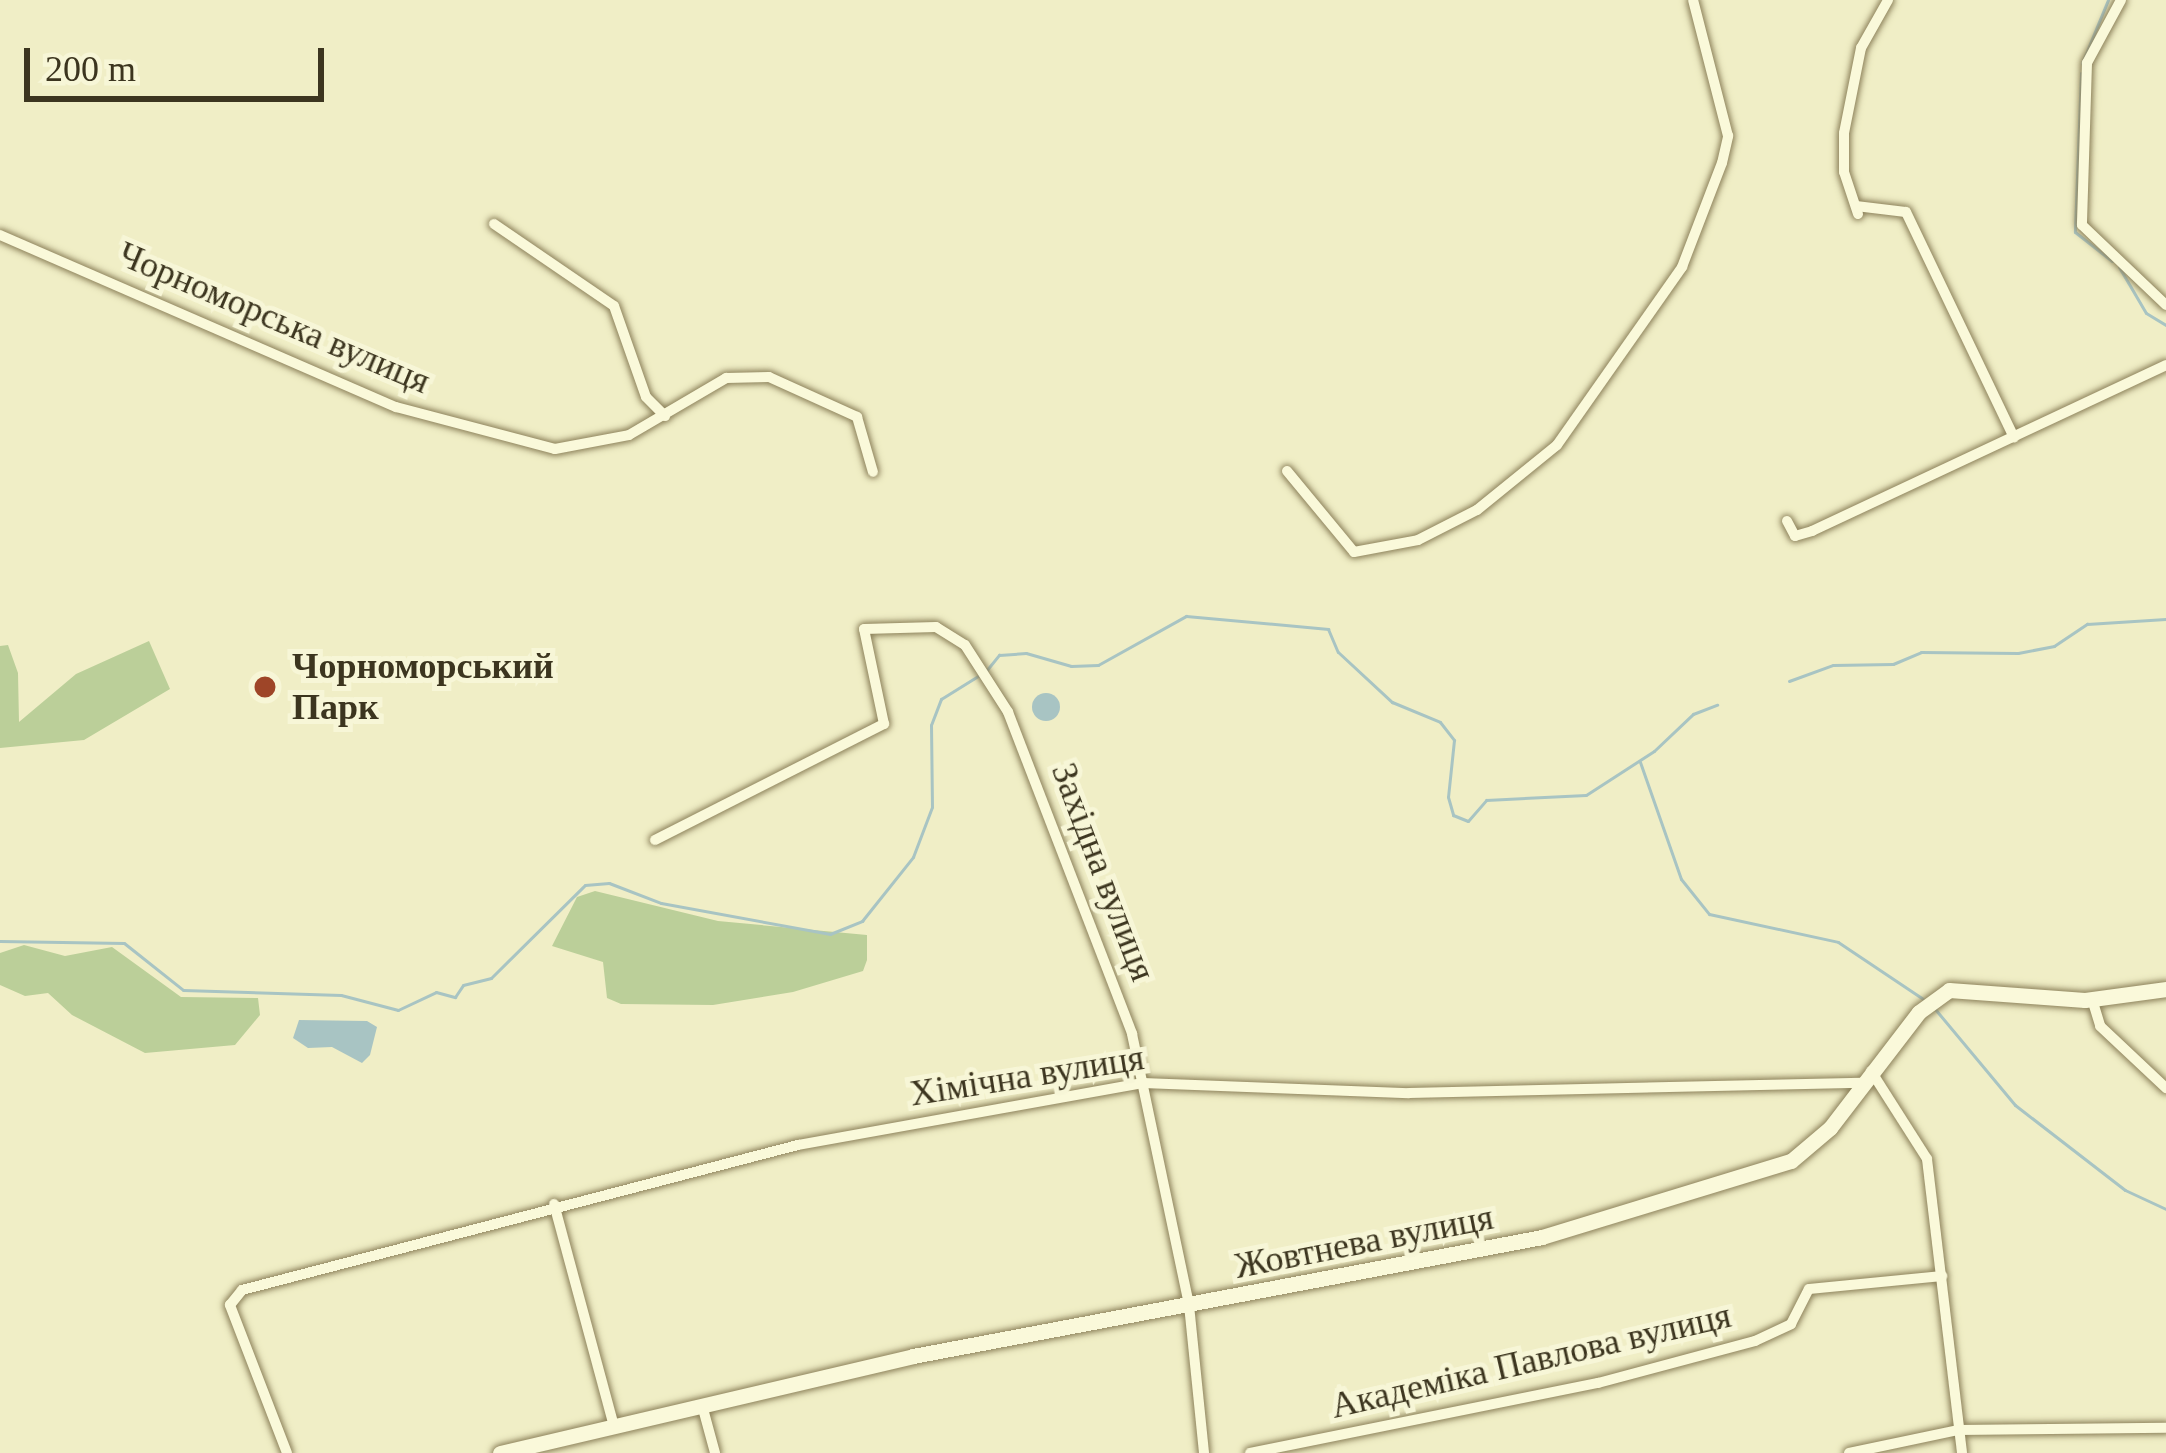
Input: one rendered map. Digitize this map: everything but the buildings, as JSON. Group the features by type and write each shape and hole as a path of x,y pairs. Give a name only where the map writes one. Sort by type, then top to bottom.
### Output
{"main road":[{"name":"Жовтнева вулиця","path":"500,1453 702,1405 1189,1305 1455,1258 1791,1161 1816,1144 1928,1004 1966,988 2092,999 2166,989"}],"street":[{"path":"1287,471 1354,552 1418,540 1477,510 1556,445 1682,267 1722,163 1724,115 1693,0"},
{"path":"1888,0 1861,48 1850,95 1844,172 1857,210 1906,212 2014,437"},
{"path":"2121,0 2087,63 2082,225 2166,305"},
{"path":"494,224 614,306 646,397 665,416"},
{"name":"Чорноморська вулиця","path":"0,235 422,415 561,450 629,435 726,378 769,377 823,395 857,417 873,472"},
{"path":"1787,520 1801,536 2166,365"},
{"name":"Західна вулиця","path":"656,840 884,724 864,629 936,627 965,645 1008,712 1112,970 1143,1083 1189,1305 1204,1453"},
{"path":"2092,999 2100,1025 2166,1088"},
{"path":"1866,1077 1927,1159 1962,1453"},
{"name":"Хімічна вулиця","path":"286,1453 230,1306 242,1290 554,1204 798,1145 1143,1083 1409,1093 1866,1077"},
{"path":"554,1204 614,1426"},
{"name":"Академіка Павлова вулиця","path":"1250,1453 1598,1383 1755,1341 1791,1324 1809,1289 1942,1276"},
{"path":"702,1405 715,1453"},
{"path":"1849,1453 1958,1430 2166,1428"}],"green space":[{"path":"149,641 170,689 84,740 0,748 0,646 8,645 18,673 19,722 76,674"},
{"path":"595,891 718,921 867,935 867,960 863,971 793,992 713,1005 621,1004 607,998 603,962 552,946 577,897"},
{"path":"24,945 65,956 112,947 181,997 258,998 260,1015 235,1045 145,1053 72,1015 48,993 25,996 0,985 0,953"}],"water":[{"path":"1046,693 1056,697 1060,707 1056,717 1046,721 1036,717 1032,707 1036,697"},
{"path":"299,1020 367,1021 377,1027 370,1055 362,1063 332,1047 308,1048 293,1038"}],"waterway":[{"path":"2082,63 2108,0"},
{"path":"2081,73 2075,232 2112,261"},
{"path":"2119,267 2146,313 2166,325"},
{"path":"986,671 999,655 1026,653 1071,666 1098,665 1186,616 1328,629 1338,652 1392,702 1440,722 1454,740 1448,797 1453,815 1468,821 1486,800 1586,795 1654,751 1693,714 1717,705"},
{"path":"1789,681 1833,665 1893,664 1921,652 2018,653 2054,646 2087,624 2166,619"},
{"path":"0,941 124,943 183,990 341,995 398,1010 436,992 455,997 463,985 491,978 585,885 609,883 661,903 830,934 862,921 913,857 932,807 931,725 941,699 978,676"},
{"path":"1640,762 1681,879 1709,914 1838,942 1923,999"},
{"path":"1935,1009 2015,1105 2125,1190 2166,1209"}],"place":[{"name":"Чорноморський Парк","path":"265,687"}]}
